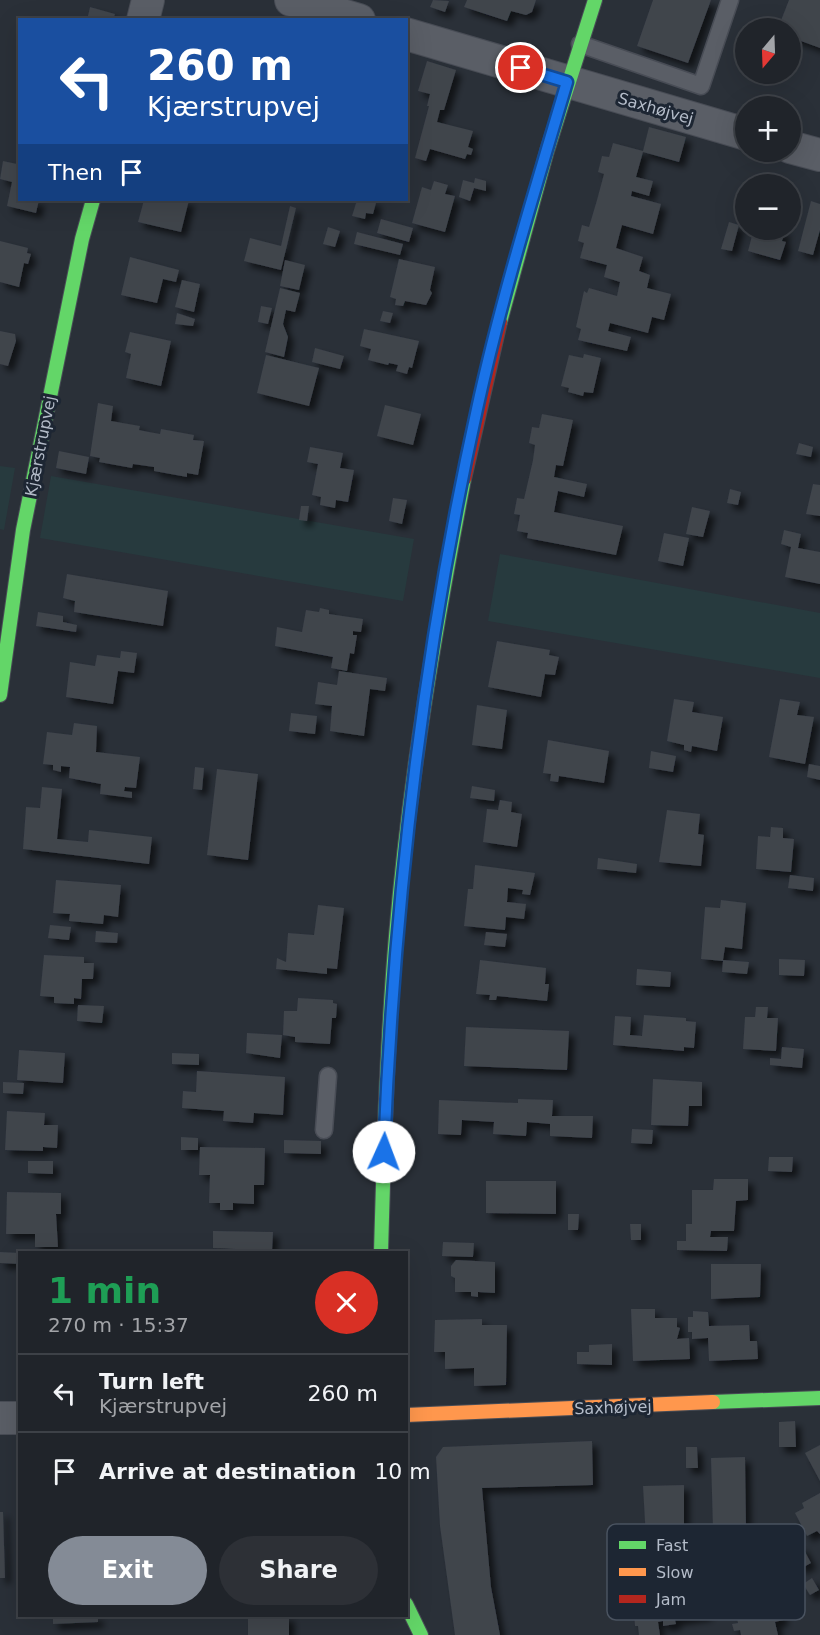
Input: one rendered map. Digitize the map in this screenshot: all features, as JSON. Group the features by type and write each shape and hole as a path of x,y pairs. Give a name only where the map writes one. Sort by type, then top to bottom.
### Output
{"main road":[{"path":"381,1251 390,1028 405,860 424,706 477,410 511,275 567,82 594,0"},
{"name":"Kjærstrupvej","path":"0,694 23,530 82,239 93,201"},
{"name":"Saxhøjvej","path":"408,1415 820,1398"},
{"path":"408,1608 421,1635"}],"street":[{"path":"144,18 148,0"},
{"path":"291,0 352,18"},
{"path":"408,35 567,82"},
{"name":"Saxhøjvej","path":"567,82 735,131"},
{"path":"801,150 820,155"},
{"path":"0,1418 18,1418"}],"lane":[{"path":"683,115 700,86 730,0"},
{"path":"580,44 700,86"},
{"path":"324,1130 328,1076"}],"green space":[{"path":"0,466 15,468 4,530 0,529"},
{"path":"51,476 414,539 403,601 40,538"},
{"path":"500,554 820,613 820,678 488,621"}],"building":[{"path":"433,0 449,1 445,12 430,7"},
{"path":"467,0 536,0 532,12 526,15 511,11 507,21 464,7"},
{"path":"653,0 711,0 688,63 637,46"},
{"path":"789,0 820,0 820,48 801,41 801,18 782,18"},
{"path":"90,7 115,14 114,18 87,18"},
{"path":"427,61 456,70 444,110 440,110 437,122 473,131 468,147 473,149 471,155 467,154 465,159 430,149 426,161 415,158 429,106 427,106 430,94 418,91"},
{"path":"649,127 686,137 679,162 643,152 636,177 653,181 649,196 632,191 631,196 661,204 653,234 622,225 616,248 643,257 639,271 650,275 647,288 671,294 664,320 652,317 648,333 610,323 608,331 631,337 627,351 578,340 581,329 576,327 584,291 587,293 589,288 617,296 620,282 604,277 607,265 580,258 584,243 578,241 582,225 589,227 597,200 604,174 598,172 602,156 609,157 613,143 643,151"},
{"path":"3,161 17,164 18,201 39,201 36,213 7,206 12,182 0,179"},
{"path":"475,178 486,181 486,191 474,188 470,201 459,197 463,180 474,183"},
{"path":"434,181 448,185 445,194 455,196 445,232 412,223 422,187 431,190"},
{"path":"144,201 189,201 181,232 138,222"},
{"path":"357,201 376,203 373,214 366,213 365,219 352,216"},
{"path":"811,201 820,204 820,230 813,255 798,251"},
{"path":"290,206 296,208 281,270 244,261 250,238 281,246"},
{"path":"381,219 413,228 409,242 377,233"},
{"path":"729,222 735,224 732,251 721,249"},
{"path":"328,227 340,231 335,247 323,244"},
{"path":"357,232 403,244 400,255 354,244"},
{"path":"751,240 786,242 780,260 748,251"},
{"path":"0,241 28,248 27,253 31,254 28,264 24,263 19,287 0,282"},
{"path":"130,257 179,270 176,282 163,279 157,303 121,295"},
{"path":"399,259 435,267 430,290 432,293 426,305 405,301 403,306 395,305 396,299 390,297"},
{"path":"285,260 305,265 299,290 280,286"},
{"path":"182,280 200,284 194,312 175,307"},
{"path":"280,288 300,293 295,312 286,310 283,324 288,337 284,357 265,352"},
{"path":"261,306 272,308 268,324 258,322"},
{"path":"383,311 393,313 390,323 380,321"},
{"path":"177,313 195,319 193,326 175,324"},
{"path":"364,329 419,341 412,368 409,367 407,374 396,371 398,365 368,360 371,349 360,346"},
{"path":"0,331 15,334 16,341 8,366 0,364"},
{"path":"130,332 171,341 161,386 126,378 131,354 125,352"},
{"path":"315,348 344,356 340,369 312,362"},
{"path":"584,354 601,358 593,393 584,392 583,396 568,392 569,388 561,386 569,355 583,358"},
{"path":"266,355 319,368 309,406 257,393"},
{"path":"98,403 113,406 111,421 140,426 139,430 160,434 161,429 194,435 193,440 204,441 198,475 187,473 187,477 154,471 154,467 133,464 132,468 99,462 100,458 90,456"},
{"path":"385,405 421,414 413,445 377,436"},
{"path":"542,414 573,420 563,466 556,465 554,477 587,484 584,497 558,491 554,512 623,526 616,555 527,538 528,533 517,531 520,515 514,514 517,498 524,499 533,460 535,445 529,443 532,427 539,428"},
{"path":"799,443 813,447 811,457 796,454"},
{"path":"310,447 343,453 340,468 354,470 348,502 336,500 335,508 320,505 321,497 312,495 318,464 307,462"},
{"path":"59,451 89,457 86,474 56,468"},
{"path":"813,484 820,485 820,516 806,514"},
{"path":"730,489 741,492 738,505 727,503"},
{"path":"393,498 407,500 402,524 389,521"},
{"path":"301,506 309,506 307,521 299,520"},
{"path":"692,507 710,511 703,537 686,534"},
{"path":"784,530 801,534 798,548 820,552 820,584 785,577 791,547 781,544"},
{"path":"664,533 689,538 683,566 658,561"},
{"path":"67,574 168,591 163,626 74,612 75,601 63,598"},
{"path":"320,608 329,610 329,614 363,619 361,632 353,631 353,635 357,635 354,654 350,653 347,671 331,668 333,657 275,646 277,627 302,632 306,610 319,612"},
{"path":"38,612 63,616 63,622 77,625 76,632 36,626"},
{"path":"497,641 550,650 549,655 559,657 555,675 545,674 541,697 488,687"},
{"path":"121,651 137,653 134,673 118,671 113,704 66,697 70,662 95,666 97,655 120,658"},
{"path":"339,671 387,678 385,691 370,689 364,736 330,731 332,706 315,704 318,682 337,685"},
{"path":"674,699 694,702 692,712 723,717 717,751 692,746 691,752 684,750 684,745 667,741"},
{"path":"780,699 800,702 797,715 814,717 805,764 769,757"},
{"path":"477,705 507,710 502,749 472,745"},
{"path":"291,713 317,716 315,734 289,731"},
{"path":"74,723 97,726 96,752 140,757 136,788 125,787 124,791 132,792 132,798 100,794 101,784 69,778 70,767 61,766 61,772 53,770 53,765 43,764 47,732 72,735"},
{"path":"548,740 609,751 604,783 559,776 558,782 550,781 551,774 543,773"},
{"path":"651,751 676,756 673,772 649,768"},
{"path":"809,764 820,766 820,780 807,777"},
{"path":"195,767 204,768 202,790 193,789"},
{"path":"217,769 258,774 248,860 207,855"},
{"path":"472,786 495,790 494,801 470,798"},
{"path":"42,787 62,789 57,839 88,842 89,830 152,837 149,864 23,849 26,807 40,808"},
{"path":"500,800 512,802 511,812 522,814 517,847 483,842 487,809 498,810"},
{"path":"667,810 700,814 698,834 704,835 701,866 659,862"},
{"path":"771,827 783,828 783,838 794,839 791,872 756,869 758,836 770,837"},
{"path":"598,858 637,864 636,873 597,869"},
{"path":"475,865 535,873 530,895 522,894 523,890 508,888 507,902 526,904 524,919 506,917 505,930 464,926 468,889 473,889"},
{"path":"790,875 814,878 813,891 788,888"},
{"path":"56,880 121,885 118,917 104,915 103,924 69,921 70,914 53,913"},
{"path":"721,900 746,903 742,949 725,947 723,960 749,962 747,974 722,972 723,961 701,959 705,907 720,908"},
{"path":"318,905 344,908 337,969 327,968 327,974 276,969 277,958 286,962 288,933 314,935"},
{"path":"50,925 71,927 69,940 48,938"},
{"path":"96,931 118,933 117,943 95,942"},
{"path":"486,932 507,934 505,947 484,945"},
{"path":"44,955 84,957 84,963 94,963 93,979 82,979 81,999 74,998 74,1004 54,1003 54,997 40,996"},
{"path":"779,959 805,960 804,976 779,975"},
{"path":"480,960 546,968 545,984 549,984 547,1001 497,996 496,1000 489,1000 490,995 476,994"},
{"path":"637,969 671,972 670,987 636,985"},
{"path":"298,998 333,1000 333,1003 337,1004 336,1018 332,1018 330,1044 295,1042 295,1037 283,1035 284,1011 297,1011"},
{"path":"78,1005 104,1006 102,1023 77,1021"},
{"path":"756,1007 768,1007 767,1018 778,1018 776,1051 743,1049 745,1017 755,1017"},
{"path":"644,1015 686,1018 686,1021 696,1022 694,1048 684,1047 684,1051 613,1045 615,1016 631,1017 630,1035 642,1036"},
{"path":"466,1027 569,1031 567,1070 464,1066"},
{"path":"247,1033 282,1035 280,1058 246,1053"},
{"path":"782,1047 804,1049 802,1068 770,1065 770,1058 781,1059"},
{"path":"19,1050 65,1053 63,1083 17,1080"},
{"path":"172,1053 199,1054 199,1065 172,1064"},
{"path":"197,1071 285,1077 283,1115 254,1113 253,1123 223,1121 224,1111 182,1108 183,1091 196,1092"},
{"path":"653,1079 702,1082 702,1106 689,1106 688,1126 651,1125"},
{"path":"3,1082 24,1083 23,1094 3,1093"},
{"path":"518,1099 553,1100 552,1116 593,1116 592,1138 550,1136 550,1124 527,1122 526,1136 493,1134 494,1122 462,1120 461,1135 438,1134 439,1100 518,1103"},
{"path":"7,1111 45,1113 44,1125 58,1125 57,1148 43,1147 43,1151 5,1150"},
{"path":"632,1129 653,1130 652,1144 631,1143"},
{"path":"181,1137 198,1138 198,1150 181,1150"},
{"path":"284,1140 321,1141 321,1154 284,1153"},
{"path":"200,1147 265,1148 264,1185 254,1185 254,1204 233,1203 233,1210 220,1210 220,1203 209,1203 210,1175 199,1175"},
{"path":"769,1157 793,1157 792,1172 768,1171"},
{"path":"28,1161 53,1161 53,1174 28,1173"},
{"path":"714,1179 748,1179 748,1200 736,1201 734,1231 711,1231 710,1237 728,1237 727,1251 677,1250 677,1241 686,1241 686,1224 692,1224 692,1190 713,1190"},
{"path":"486,1181 556,1181 556,1214 486,1213"},
{"path":"7,1192 61,1193 61,1214 56,1214 58,1247 35,1247 35,1234 6,1234"},
{"path":"568,1214 579,1214 578,1230 568,1230"},
{"path":"630,1224 641,1224 641,1240 631,1240"},
{"path":"213,1231 273,1232 272,1251 234,1251 235,1249 213,1248"},
{"path":"443,1242 474,1243 473,1257 442,1256"},
{"path":"0,1252 18,1253 18,1264 0,1263"},
{"path":"456,1260 495,1262 495,1293 478,1292 478,1297 471,1296 471,1292 455,1292 455,1278 451,1276 451,1266"},
{"path":"711,1264 761,1264 760,1297 711,1299"},
{"path":"631,1309 655,1309 655,1318 677,1318 677,1327 680,1328 677,1339 689,1338 690,1359 633,1361"},
{"path":"693,1311 708,1312 709,1326 749,1325 750,1341 757,1341 758,1359 709,1361 708,1338 692,1339 692,1332 688,1332 688,1317 693,1317"},
{"path":"482,1319 482,1325 507,1325 506,1385 474,1386 474,1368 445,1369 445,1352 434,1352 435,1320"},
{"path":"612,1344 612,1365 577,1364 577,1352 589,1352 589,1345"},
{"path":"795,1421 796,1447 779,1447 779,1422"},
{"path":"592,1441 593,1485 482,1488 491,1587 500,1635 455,1635 440,1526 436,1457 443,1447"},
{"path":"820,1445 820,1481 805,1453"},
{"path":"686,1447 697,1447 698,1468 686,1468"},
{"path":"745,1457 746,1524 713,1524 711,1458"},
{"path":"684,1485 684,1524 645,1524 643,1486"},
{"path":"820,1493 820,1534 817,1531 807,1536 805,1524 801,1524 795,1513 804,1508 802,1503"},
{"path":"0,1512 3,1512 5,1578 0,1578"},
{"path":"805,1552 811,1563 805,1566"},
{"path":"812,1578 819,1590 810,1595 805,1583"},
{"path":"53,1617 98,1617 98,1622 53,1624"},
{"path":"248,1617 289,1617 289,1635 248,1635"},
{"path":"635,1620 675,1620 676,1624 663,1626 663,1621 658,1622 660,1635 639,1635 638,1626 635,1626"},
{"path":"737,1620 783,1620 775,1622 778,1635 741,1635 740,1630 734,1631 732,1624 738,1623"}],"traffic: fast":[{"path":"500,322 547,151 595,0"},
{"path":"0,695 23,530 82,239 93,201"},
{"path":"381,1251 388,1054 401,878 424,706 464,479"},
{"path":"713,1402 820,1398"},
{"path":"408,1608 421,1635"}],"traffic: slow":[{"path":"408,1415 713,1402"}],"traffic: jam":[{"path":"464,479 500,322"}],"route":[{"path":"384,1152 390,1028 405,860 421,728 440,606 477,410 511,275 567,82 521,68"}]}
